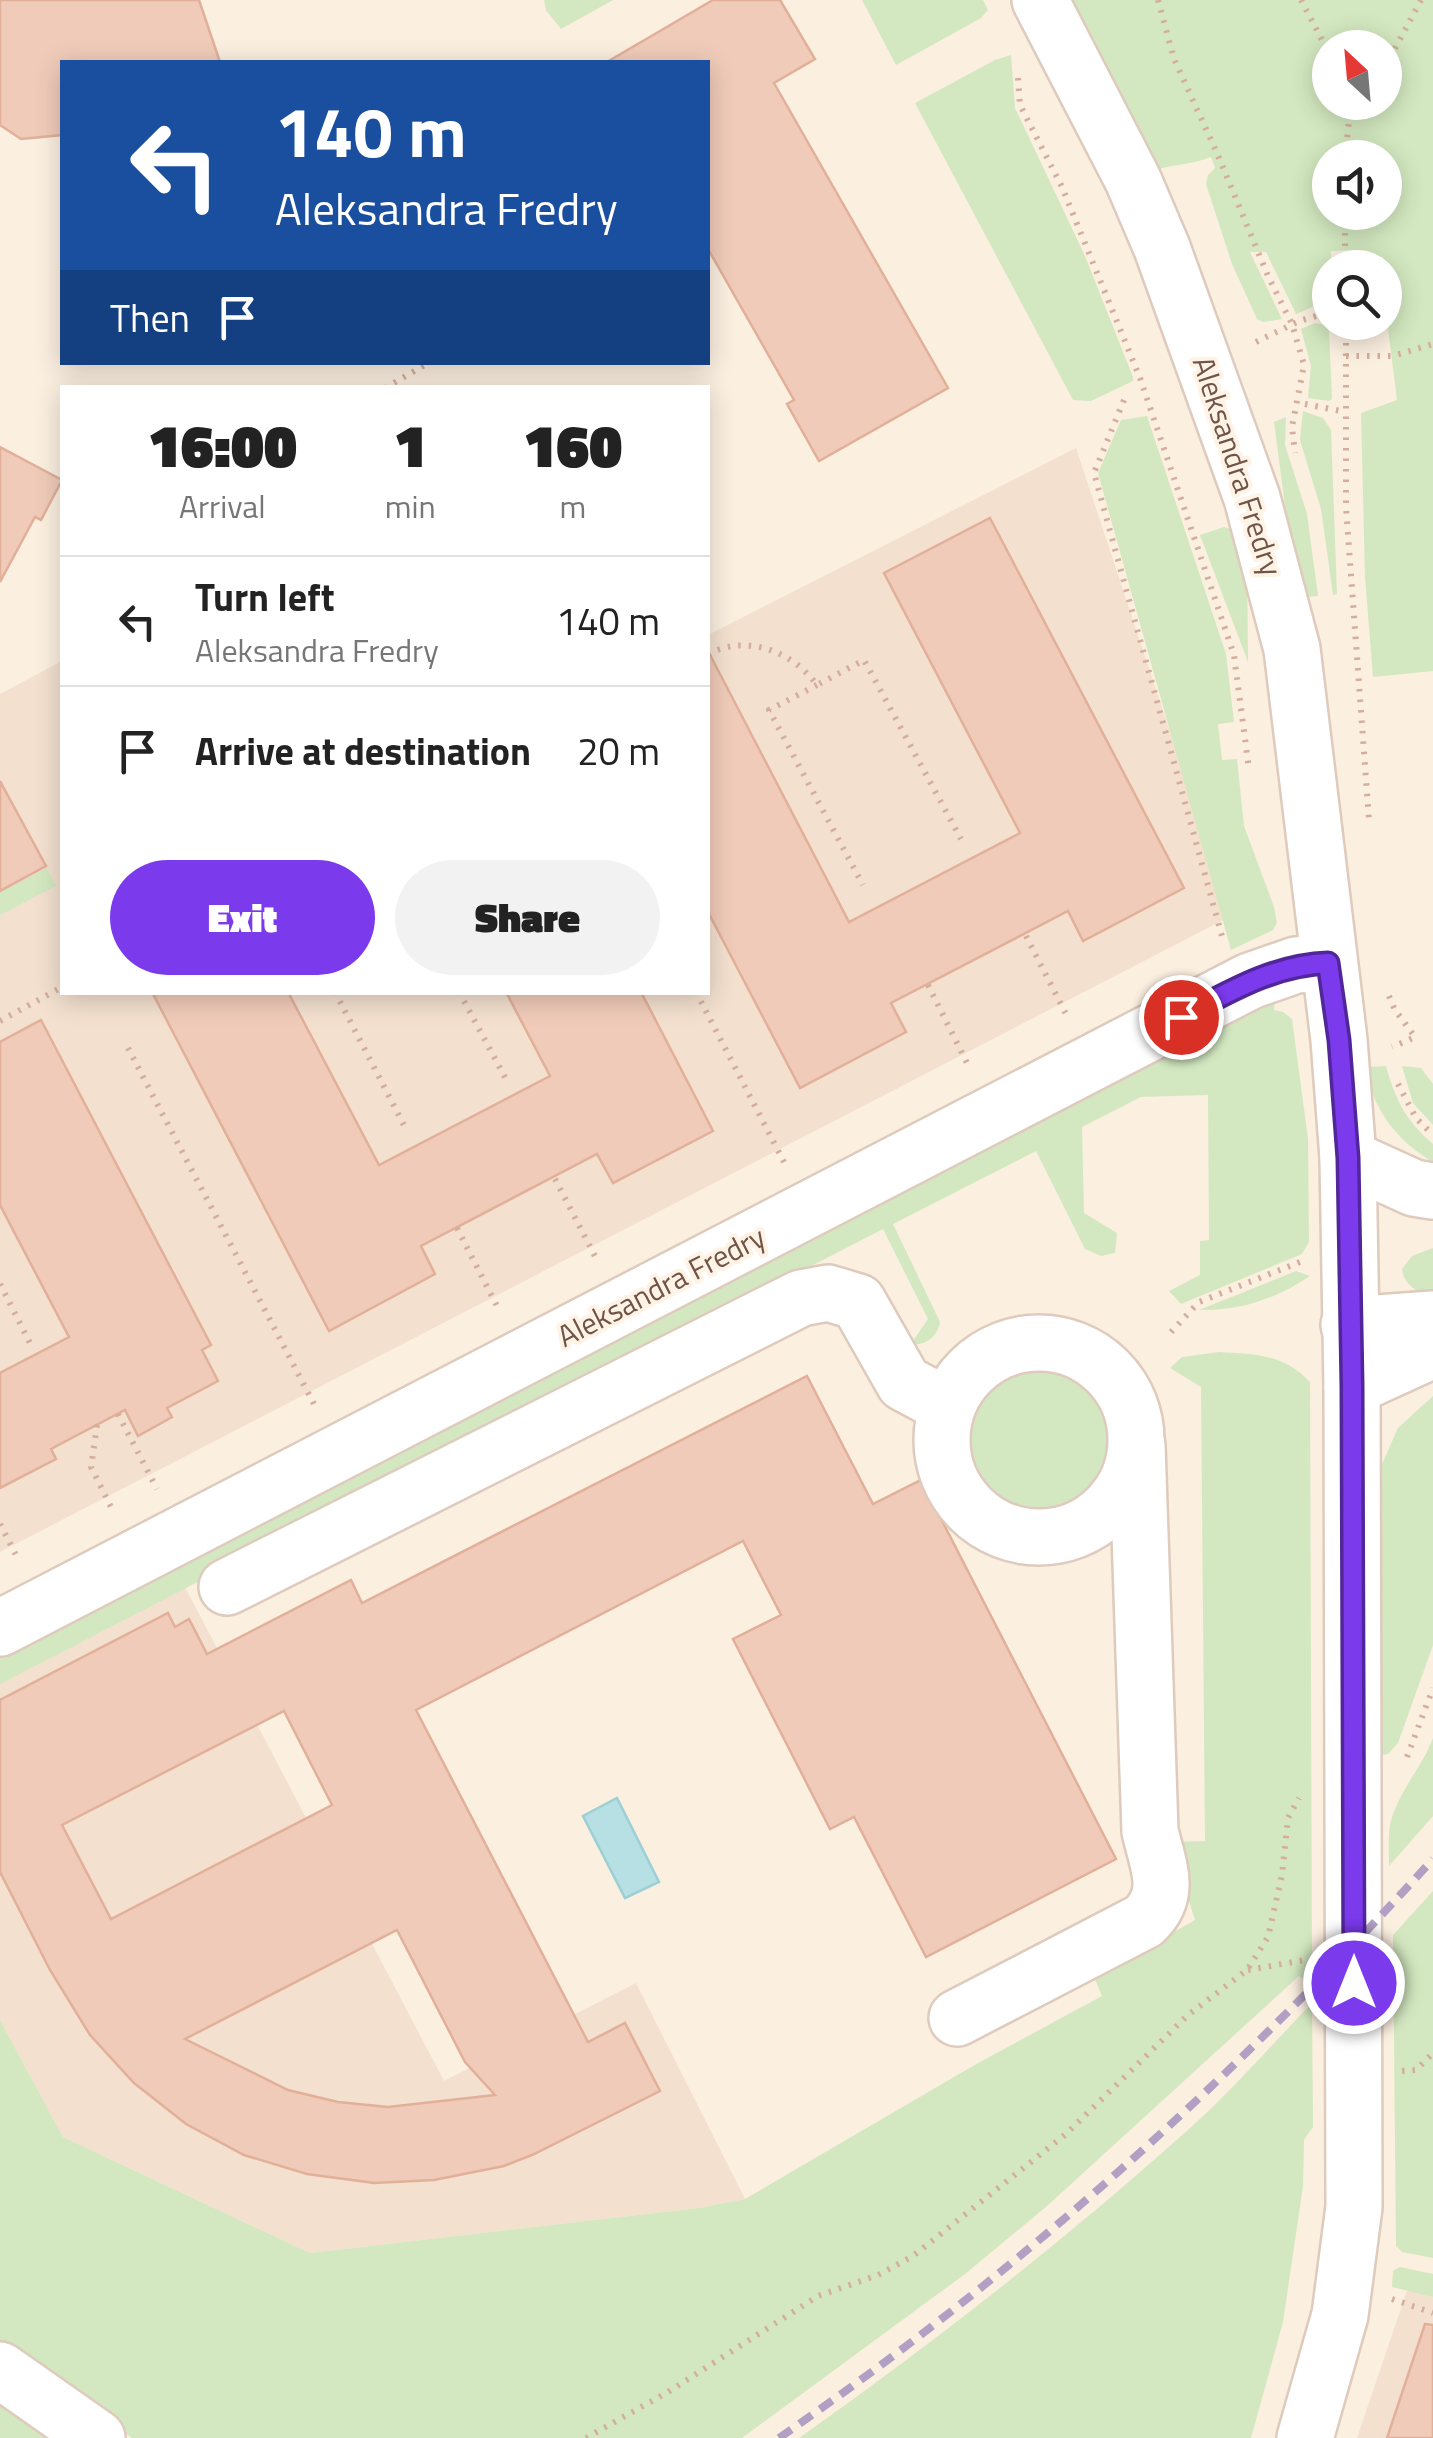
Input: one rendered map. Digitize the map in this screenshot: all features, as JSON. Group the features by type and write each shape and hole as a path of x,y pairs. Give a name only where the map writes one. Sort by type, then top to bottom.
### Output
{"street":[{"name":"Aleksandra Fredry","path":"1040,0 1103,120 1162,248 1221,406 1263,534 1292,649 1339,1040 1348,1158 1332,1248 1349,1325 1352,1386 1354,2207 1340,2314 1305,2438"},
{"name":"Aleksandra Fredry","path":"0,1628 1250,981 1296,964 1328,963"},
{"path":"1348,1158 1414,1188 1433,1191"},
{"path":"1332,1248 1412,1218 1433,1215"},
{"path":"227,1587 800,1298 828,1293 858,1302 904,1383 947,1406"},
{"path":"1349,1325 1433,1319"},
{"path":"957,2018 1144,1921 1158,1908 1162,1890 1150,1832 1137,1444 1135,1416 1124,1390 1106,1368 1079,1350 1048,1342 1016,1345 986,1357 963,1379 947,1406 941,1440 947,1472 964,1502 988,1523 1020,1536 1054,1537 1085,1526 1112,1506 1130,1477 1137,1444"},
{"path":"1352,1386 1433,1350"},
{"path":"0,2370 97,2438"}],"path":[{"path":"1158,0 1174,59 1292,324 1304,366 1292,427 1296,457"},
{"path":"1301,0 1317,30"},
{"path":"1402,35 1421,0"},
{"path":"1018,72 1020,105 1062,188 1126,342 1234,655 1252,788"},
{"path":"1256,342 1312,318"},
{"path":"1346,340 1347,526 1370,830"},
{"path":"1346,356 1393,356 1433,344"},
{"path":"390,385 425,365"},
{"path":"1124,400 1094,474 1223,941"},
{"path":"1306,404 1346,412"},
{"path":"710,653 743,642 782,655 804,668 817,685"},
{"path":"863,885 769,710 864,660 960,839"},
{"path":"1026,936 1059,1002"},
{"path":"928,986 962,1052"},
{"path":"0,1021 60,988"},
{"path":"1387,990 1395,1010 1415,1036"},
{"path":"337,995 407,1131"},
{"path":"461,995 507,1081"},
{"path":"698,995 809,1209"},
{"path":"128,1048 338,1452"},
{"path":"555,1179 589,1245"},
{"path":"458,1228 492,1295"},
{"path":"1171,1332 1199,1302 1332,1248"},
{"path":"0,1284 32,1347"},
{"path":"118,1414 136,1450"},
{"path":"97,1425 91,1466 111,1508"},
{"path":"0,1524 18,1558"},
{"path":"1398,1766 1410,1752 1433,1688"},
{"path":"586,2438 668,2392 818,2296 878,2274 913,2256 1032,2164 1188,2015 1247,1970 1268,1937 1282,1875 1288,1818 1301,1795"},
{"path":"1247,1970 1321,1958"},
{"path":"1386,2073 1416,2070 1433,2053"},
{"path":"1382,2296 1433,2312"}],"shaded area":[{"path":"1076,448 1231,916 0,1552 0,694 60,662 60,995 710,995 710,634"},
{"path":"175,1568 444,2081 636,1983 745,2199 699,2208 310,2253 63,2137 0,2020 0,1659"},
{"path":"1408,2288 1433,2297 1433,2438 1357,2438"}],"green space":[{"path":"544,0 613,0 561,29 546,10"},
{"path":"862,0 983,0 988,10 981,18 896,65"},
{"path":"1066,0 1433,0 1433,671 1373,677 1365,577 1361,413 1397,400 1389,340 1402,340 1402,250 1312,250 1312,307 1296,314 1266,252 1250,252 1282,319 1263,322 1257,319 1232,264 1206,184 1215,168 1211,157 1152,171"},
{"path":"1011,55 1015,108 1085,256 1133,377 1133,381 1091,401 1073,400 915,103"},
{"path":"1312,324 1312,340 1329,340 1329,401 1308,398 1311,366 1301,329"},
{"path":"1303,411 1323,418 1331,430 1337,594 1333,595 1321,509 1300,440"},
{"path":"1147,416 1226,654 1234,722 1218,724 1222,760 1237,759 1244,826 1277,923 1273,930 1231,950 1098,473 1121,420"},
{"path":"1286,417 1285,445 1307,514 1318,596 1305,597 1290,544 1274,422"},
{"path":"1224,527 1233,530 1247,559 1248,662 1200,535"},
{"path":"47,868 56,886 0,915 0,892"},
{"path":"1275,995 1274,1010 1292,1019 1308,1139 1309,1242 1302,1254 1181,1304 1169,1291 1200,1275 1200,1241 1209,1240 1208,1095 1141,1097 1082,1127 1084,1213 1117,1233 1115,1253 1101,1256 1085,1249 1036,1151 893,1224 940,1322 926,1342 910,1345 928,1319 883,1229 0,1684 0,1653"},
{"path":"1386,1066 1403,1109 1433,1144 1433,1162 1408,1144 1380,1110 1366,1067"},
{"path":"1402,1066 1421,1068 1433,1084 1433,1125 1413,1103"},
{"path":"1433,1248 1433,1296 1412,1287 1402,1269 1412,1256"},
{"path":"1296,1271 1310,1276 1257,1302 1199,1310"},
{"path":"1219,1352 1279,1361 1310,1382 1312,1973 1304,1980 1299,1976 1047,2206 965,2274 742,2438 132,2438 0,2348 0,2020 63,2137 310,2253 699,2208 745,2199 978,2063 1102,1996 1094,1977 1195,1920 1170,1842 1205,1841 1201,1387 1170,1368 1182,1357"},
{"path":"1038,1358 1067,1364 1092,1381 1109,1406 1115,1435 1109,1464 1092,1489 1067,1506 1038,1512 1009,1506 984,1489 967,1464 961,1435 967,1406 984,1381 1009,1364"},
{"path":"1433,1396 1433,1645 1398,1743 1388,1754 1376,1756 1378,1473 1398,1428"},
{"path":"1433,1738 1433,1816 1389,1866 1393,1813"},
{"path":"1433,1891 1433,2258 1402,2252 1396,2246 1393,1935"},
{"path":"1312,2003 1313,2127 1304,2140 1303,2186 1283,2322 1251,2438 799,2438 900,2365 1095,2211 1205,2114"},
{"path":"1400,2267 1433,2274 1433,2297 1392,2287 1393,2271"},
{"path":"0,2393 64,2438 0,2438"}],"water":[{"path":"617,1798 659,1882 625,1898 583,1816"}],"building":[{"path":"0,0 199,0 219,60 60,60 60,135 21,139 0,125"},
{"path":"713,0 780,0 815,59 774,83 948,388 819,461 787,404 794,400 710,253 710,60 610,60"},
{"path":"0,447 60,479 60,484 41,520 35,517 0,582"},
{"path":"990,518 1184,888 1083,941 1068,911 891,1003 906,1032 800,1088 710,916 710,655 849,922 1020,833 884,573"},
{"path":"0,781 46,866 0,891"},
{"path":"154,995 290,995 379,1165 550,1076 508,995 643,995 713,1131 613,1183 597,1154 421,1246 435,1274 329,1331"},
{"path":"41,1020 211,1345 202,1350 218,1381 167,1408 172,1417 138,1436 125,1410 51,1449 56,1459 0,1488 0,1373 69,1337 0,1205 0,1042"},
{"path":"807,1376 873,1504 921,1480 1116,1859 926,1957 854,1817 830,1829 733,1639 781,1615 743,1541 416,1710 588,2042 625,2023 660,2091 532,2155 504,2166 434,2180 374,2183 307,2174 244,2155 186,2124 134,2083 90,2035 50,1970 0,1872 0,1700 168,1613 175,1627 189,1619 207,1654 351,1580 362,1603","holes":["284,1711 332,1805 111,1919 62,1825","397,1930 465,2062 495,2095 388,2107 338,2102 288,2090 185,2039"]},
{"path":"1425,2324 1433,2325 1433,2438 1387,2438"}],"railway":[{"path":"779,2438 955,2308 1123,2168 1282,2018 1433,1859"}],"route":[{"path":"1181,1017 1250,981 1296,964 1328,963 1339,1040 1348,1158 1354,1983"}]}
